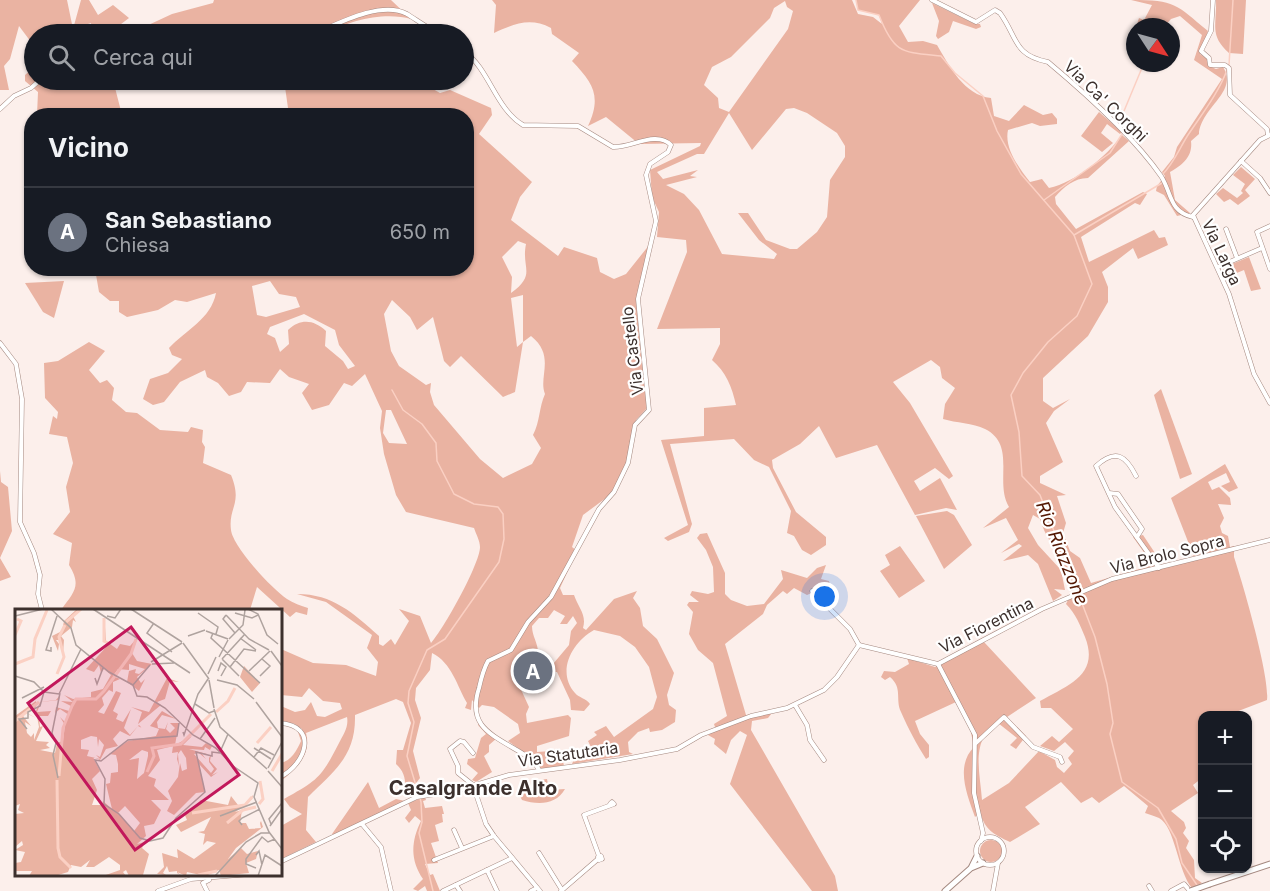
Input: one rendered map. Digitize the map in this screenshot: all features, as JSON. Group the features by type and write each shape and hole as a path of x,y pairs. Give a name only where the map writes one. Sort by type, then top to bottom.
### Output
{"main road":[{"path":"945,891 971,868 977,856"},
{"path":"971,868 985,864"},
{"path":"1190,891 1270,864"}],"street":[{"name":"Via Ca' Corghi","path":"932,0 976,22 995,10 1000,13 1024,54 1032,59 1048,62 1134,142 1163,178 1172,204 1182,213 1193,217"},
{"path":"1213,0 1211,31 1201,51 1209,58 1210,65 1225,65 1230,69 1230,95 1267,129 1269,135"},
{"path":"337,24 355,16 388,10 406,13 423,24"},
{"name":"Via Castello","path":"474,60 480,66 505,107 523,125 578,126 613,147 646,140 668,141 672,145 668,152 650,164 646,175 656,222 638,298 649,410 635,425 628,463 613,494 599,509 551,597 528,622 511,650 494,656 486,664 474,704 478,721 498,738 527,756 539,770"},
{"path":"0,109 14,96 28,90"},
{"name":"Via Larga","path":"1269,135 1262,138 1193,217 1218,267 1254,375 1270,403"},
{"path":"1241,161 1260,178 1270,193"},
{"path":"1270,226 1257,232 1270,269"},
{"path":"1226,229 1237,258"},
{"path":"1218,267 1262,248"},
{"path":"0,343 16,364 22,399 20,522 34,553 40,575 38,594 42,609"},
{"path":"1136,476 1128,459 1123,457 1112,456 1096,466 1109,493 1159,568"},
{"path":"1109,493 1118,494 1142,529 1137,538"},
{"name":"Via Brolo Sopra","path":"1071,596 1112,579 1270,540"},
{"path":"812,591 850,628 859,645 938,664"},
{"name":"Via Fiorentina","path":"977,856 982,825 974,793 976,743 970,722 938,664 1071,596"},
{"name":"Via Statutaria","path":"282,861 419,797 455,791 508,775 678,749 701,735 751,716 795,705 814,697 830,685 859,645"},
{"path":"795,705 807,724 810,740 824,760"},
{"path":"976,743 1004,717 1034,747 1060,757 1062,762"},
{"path":"282,723 294,726 300,731 306,746 303,757 282,775"},
{"path":"473,753 464,741 460,741 450,749 458,766 458,773 473,785 486,824 539,889 531,891"},
{"path":"539,853 561,890 599,858 584,815 610,804"},
{"path":"362,824 381,847 391,891"},
{"name":"Via Fiorentina","path":"982,825 992,837 1000,841 1004,848 1003,857 998,863 993,891"},
{"path":"454,830 462,848"},
{"path":"434,860 494,836"},
{"path":"981,841 992,837"},
{"path":"977,856 995,876"},
{"path":"443,891 512,858"},
{"path":"985,864 998,863"},
{"path":"487,870 497,891"},
{"path":"158,891 203,876 210,879"},
{"path":"207,891 203,883 210,879 234,876"},
{"path":"1171,891 1184,884 1190,891"},
{"path":"456,885 460,891"}],"shaded area":[{"path":"0,0 67,0 72,24 24,24 24,33 19,26 10,59 4,66 9,90 0,90"},
{"path":"81,0 89,0 98,15 113,5 129,18 121,24 74,24"},
{"path":"214,0 391,0 411,19 391,16 368,18 346,24 150,24 172,14 213,3"},
{"path":"492,0 852,0 858,14 873,17 882,24 879,15 858,10 856,0 920,0 899,26 908,42 923,41 937,45 965,86 981,96 991,98 994,116 1009,121 1024,105 1043,115 1052,113 1057,119 1057,124 1040,126 1032,123 1008,130 1010,151 1030,182 1042,179 1049,188 1059,185 1090,168 1122,135 1129,141 1088,178 1074,181 1066,187 1055,197 1056,204 1076,229 1143,192 1147,194 1140,205 1135,203 1081,237 1089,262 1154,230 1159,238 1165,237 1168,245 1138,259 1133,248 1102,272 1108,287 1108,302 1088,336 1043,378 1043,401 1053,408 1070,399 1054,411 1046,423 1063,462 1040,476 1040,483 1066,495 1057,496 1066,523 1063,533 1070,551 1080,558 1091,583 1153,565 1133,537 1143,535 1163,565 1194,557 1171,498 1225,464 1238,488 1229,492 1221,486 1230,482 1226,473 1208,482 1212,490 1219,487 1230,498 1231,505 1218,504 1224,518 1220,526 1222,533 1228,536 1230,547 1234,546 1234,557 1260,652 1267,700 1238,711 1198,711 1198,781 1193,785 1198,793 1171,811 1184,822 1186,828 1183,833 1189,841 1186,848 1194,860 1195,878 1202,883 1192,888 1183,871 1169,830 1159,818 1145,813 1148,806 1124,786 1099,803 1092,797 1081,803 1061,782 1025,807 1040,824 1010,842 994,834 984,823 980,812 975,817 969,799 964,772 968,755 974,747 969,723 956,702 915,721 920,734 929,745 929,757 926,759 901,712 898,689 894,681 890,677 885,680 881,677 884,671 895,672 909,664 907,658 935,667 984,642 1036,698 1007,717 1026,736 1016,749 1010,745 1017,738 998,723 983,738 979,757 982,800 1009,783 1039,751 1055,760 1057,767 1064,773 1072,764 1068,758 1074,751 1065,742 1054,751 1040,746 1052,736 1059,742 1073,729 1051,708 1041,708 1040,701 1079,677 1088,661 1089,650 1085,637 1075,616 1066,604 1071,590 1067,573 1040,519 1033,515 1028,528 1038,545 1061,570 1065,590 1054,589 1062,595 1053,601 1038,564 1028,555 1003,561 1022,546 1019,544 1001,553 1018,540 1006,518 983,528 1009,507 1003,487 1003,454 1000,444 995,436 985,429 943,419 945,404 955,388 942,378 940,367 931,360 893,382 910,403 953,476 949,479 935,468 914,481 920,491 940,478 957,510 946,508 915,515 877,445 836,458 819,426 800,444 772,460 773,468 796,512 826,537 826,545 811,555 802,550 794,536 787,533 791,511 769,467 754,460 734,439 670,444 692,524 689,532 668,541 664,538 688,525 661,440 704,436 704,408 736,405 728,380 712,360 720,344 720,328 657,329 687,252 686,240 657,237 659,212 652,197 650,170 700,146 701,143 639,144 606,117 588,126 595,98 590,83 572,61 579,53 552,34 551,28 536,23 522,23 494,33 496,5","holes":["785,1 787,7 793,11 788,29 729,112 719,108 718,98 704,85 712,67 731,57 770,18 774,8","794,108 807,113 837,133 845,146 845,157 830,180 827,217 817,232 797,249 790,249 766,240 748,213 738,213 759,240 777,254 774,259 722,254 699,210 684,194 666,185 697,177 690,176 698,170 663,179 657,172 697,154 704,154 729,113 752,150 786,109"]},
{"path":"1131,0 1157,1 1181,9 1208,31 1200,54 1207,59 1209,66 1216,69 1223,67 1227,76 1223,92 1201,124 1199,134 1191,141 1189,156 1170,172 1175,200 1190,213 1177,216 1164,195 1156,191 1157,186 1165,176 1162,172 1174,157 1177,147 1222,79 1194,60 1202,35 1180,16 1145,18 1152,5"},
{"path":"1216,0 1246,0 1243,54 1229,53 1216,35"},
{"path":"932,3 975,24 980,24 981,27 976,29 953,21 949,32 938,39 936,36 939,21"},
{"path":"36,90 116,90 120,108 37,108 38,92"},
{"path":"285,90 435,90 440,93 450,90 491,108 492,115 479,134 532,182 520,197 511,220 558,256 564,247 597,258 600,272 614,279 626,274 650,244 637,294 647,408 636,420 626,463 614,492 583,515 572,547 577,551 560,588 563,595 574,595 583,615 583,628 586,630 614,599 637,591 633,598 640,608 643,626 657,639 674,673 667,695 669,705 676,710 675,722 662,730 650,732 649,728 638,732 628,742 629,752 633,754 572,764 575,757 582,758 593,751 588,741 597,735 594,732 606,726 614,737 653,709 657,697 649,667 635,647 620,636 594,630 586,635 573,650 567,667 569,685 577,695 590,704 584,711 571,710 570,700 557,672 535,673 539,667 553,664 569,645 571,631 577,623 573,616 567,624 560,624 565,616 554,610 548,618 539,618 532,626 538,655 535,663 518,683 529,707 526,714 527,723 568,715 571,718 569,736 537,746 537,752 558,748 561,751 564,766 541,769 536,761 508,741 520,733 518,724 494,707 482,705 479,708 472,700 471,710 465,708 467,703 453,675 439,657 432,653 430,670 416,688 415,700 421,718 413,751 420,778 410,791 405,793 404,777 396,764 397,750 403,750 411,723 403,702 396,699 355,715 352,741 342,762 308,797 306,830 316,842 282,859 282,825 302,814 290,807 284,799 312,782 323,771 344,734 347,717 306,733 305,754 297,766 282,780 282,763 291,758 296,751 301,741 298,732 302,729 293,723 282,726 282,706 295,712 305,710 311,702 317,716 325,717 342,709 340,703 323,701 309,688 302,697 282,695 282,649 313,663 346,665 376,676 378,662 367,648 372,635 326,602 297,594 321,597 342,606 379,636 379,644 383,646 391,639 395,645 409,621 399,609 420,616 431,643 444,625 474,567 480,547 479,540 474,528 406,512 396,495 384,454 380,428 382,411 365,374 352,386 344,383 329,405 312,410 302,393 309,384 289,377 280,369 270,383 247,382 241,392 229,396 218,383 207,377 205,370 180,382 164,402 153,405 143,399 150,379 168,373 182,359 172,355 169,348 197,324 209,310 216,293 187,302 175,300 158,310 127,317 119,312 119,301 110,301 99,292 96,276 474,276 474,108 288,108","holes":["518,241 526,244 526,276 524,281 511,293 512,277 502,257","270,281 279,294 296,297 300,307 266,317 257,315 252,286","523,295 523,342 517,347 511,298","392,300 410,317 417,330 433,317 444,361 450,367 461,356 503,397 515,392 523,342 531,336 543,351 545,359 543,381 545,394 533,435 541,448 532,464 503,478 480,459 434,405 430,392 431,383 426,385 399,366 391,351 384,314","304,314 335,330 339,345 355,366 348,369 343,361 325,346 326,331 307,322 288,330 289,344 280,352 275,338 267,334 270,327","386,410 391,410 407,444 389,443 383,433"]},
{"path":"1099,112 1122,132 1120,134 1107,124 1101,133 1113,143 1102,152 1081,136"},
{"path":"1241,167 1255,179 1245,190 1250,196 1238,205 1230,199 1224,202 1216,194 1223,188 1237,198 1243,193 1241,191 1245,184 1233,175"},
{"path":"1249,257 1261,289 1251,291 1244,270 1227,277 1222,268"},
{"path":"64,281 54,318 43,312 25,283"},
{"path":"89,342 105,351 89,370 100,383 107,380 114,388 112,400 126,412 137,413 160,430 188,432 191,427 203,430 202,442 205,447 203,463 231,475 234,485 236,493 231,516 231,530 238,547 280,594 308,608 307,615 296,612 290,617 257,587 250,609 62,609 73,593 76,584 69,565 72,543 53,534 70,512 66,487 73,463 67,437 49,434 53,416 57,419 58,412 45,398 44,363 58,361"},
{"path":"1161,389 1192,474 1180,479 1154,395"},
{"path":"0,471 1,482 8,487 12,531 0,558"},
{"path":"947,511 954,515 972,545 944,569 916,516"},
{"path":"707,533 725,573 725,594 731,600 747,606 764,604 783,579 781,570 807,578 817,568 826,565 821,579 829,581 830,585 824,592 816,591 807,595 794,588 787,594 783,591 767,605 763,614 725,644 746,715 772,713 768,718 752,721 751,730 835,876 838,891 812,891 730,784 747,735 740,731 731,740 726,754 714,744 715,739 708,735 716,730 714,724 727,716 713,663 698,650 689,634 693,612 687,605 689,602 699,602 690,595 692,591 708,594 714,592 713,567 706,550 697,538 700,534"},
{"path":"900,546 925,581 899,598 880,571 890,565 885,555"},
{"path":"0,558 11,577 0,581"},
{"path":"479,723 497,738 489,745 489,752 484,756 492,772 476,782 472,780 478,773 467,764 468,759 475,758 481,738 486,734 478,725"},
{"path":"547,779 549,790 565,789 557,798 540,803 522,800 519,794 525,789 544,788 542,782 538,780"},
{"path":"368,782 379,808 396,799 405,801 336,835 332,834"},
{"path":"425,797 426,800 423,801 425,808 442,806 444,814 442,814 443,822 435,825 439,841 431,843 438,863 425,864 430,875 433,874 440,891 427,891 425,886 418,891 413,889 423,879 416,865 413,850 421,821 415,816 409,823 405,818 411,810 408,803"},
{"path":"991,840 999,843 1002,851 999,859 991,862 983,859 980,851 983,843"}],"waterway":[{"name":"Rio Riazzone","path":"856,0 858,10 879,15 884,28 901,49 941,56 955,73 983,96 997,131 1021,174 1074,235 1092,284 1077,316 1048,342 1023,373 1011,395 1019,432 1022,476 1040,495 1095,637 1107,684 1113,723 1110,734 1122,782 1158,808 1176,839 1182,863 1201,891"},
{"path":"1229,65 1233,0"},
{"path":"1162,175 1214,96 1227,70"},
{"path":"1119,123 1140,72"},
{"path":"1044,200 1110,153 1122,134"},
{"path":"1074,235 1162,183"},
{"path":"392,390 403,410 422,424 436,443 437,461 454,494 474,504 498,507 503,514 504,539 499,562 445,639 427,650 409,691 408,703 414,722 407,756 421,802 422,822 419,833 433,891"}],"place":[{"name":"San Sebastiano","path":"533,671"}],"district":[{"name":"Casalgrande Alto","path":"473,788"}]}
